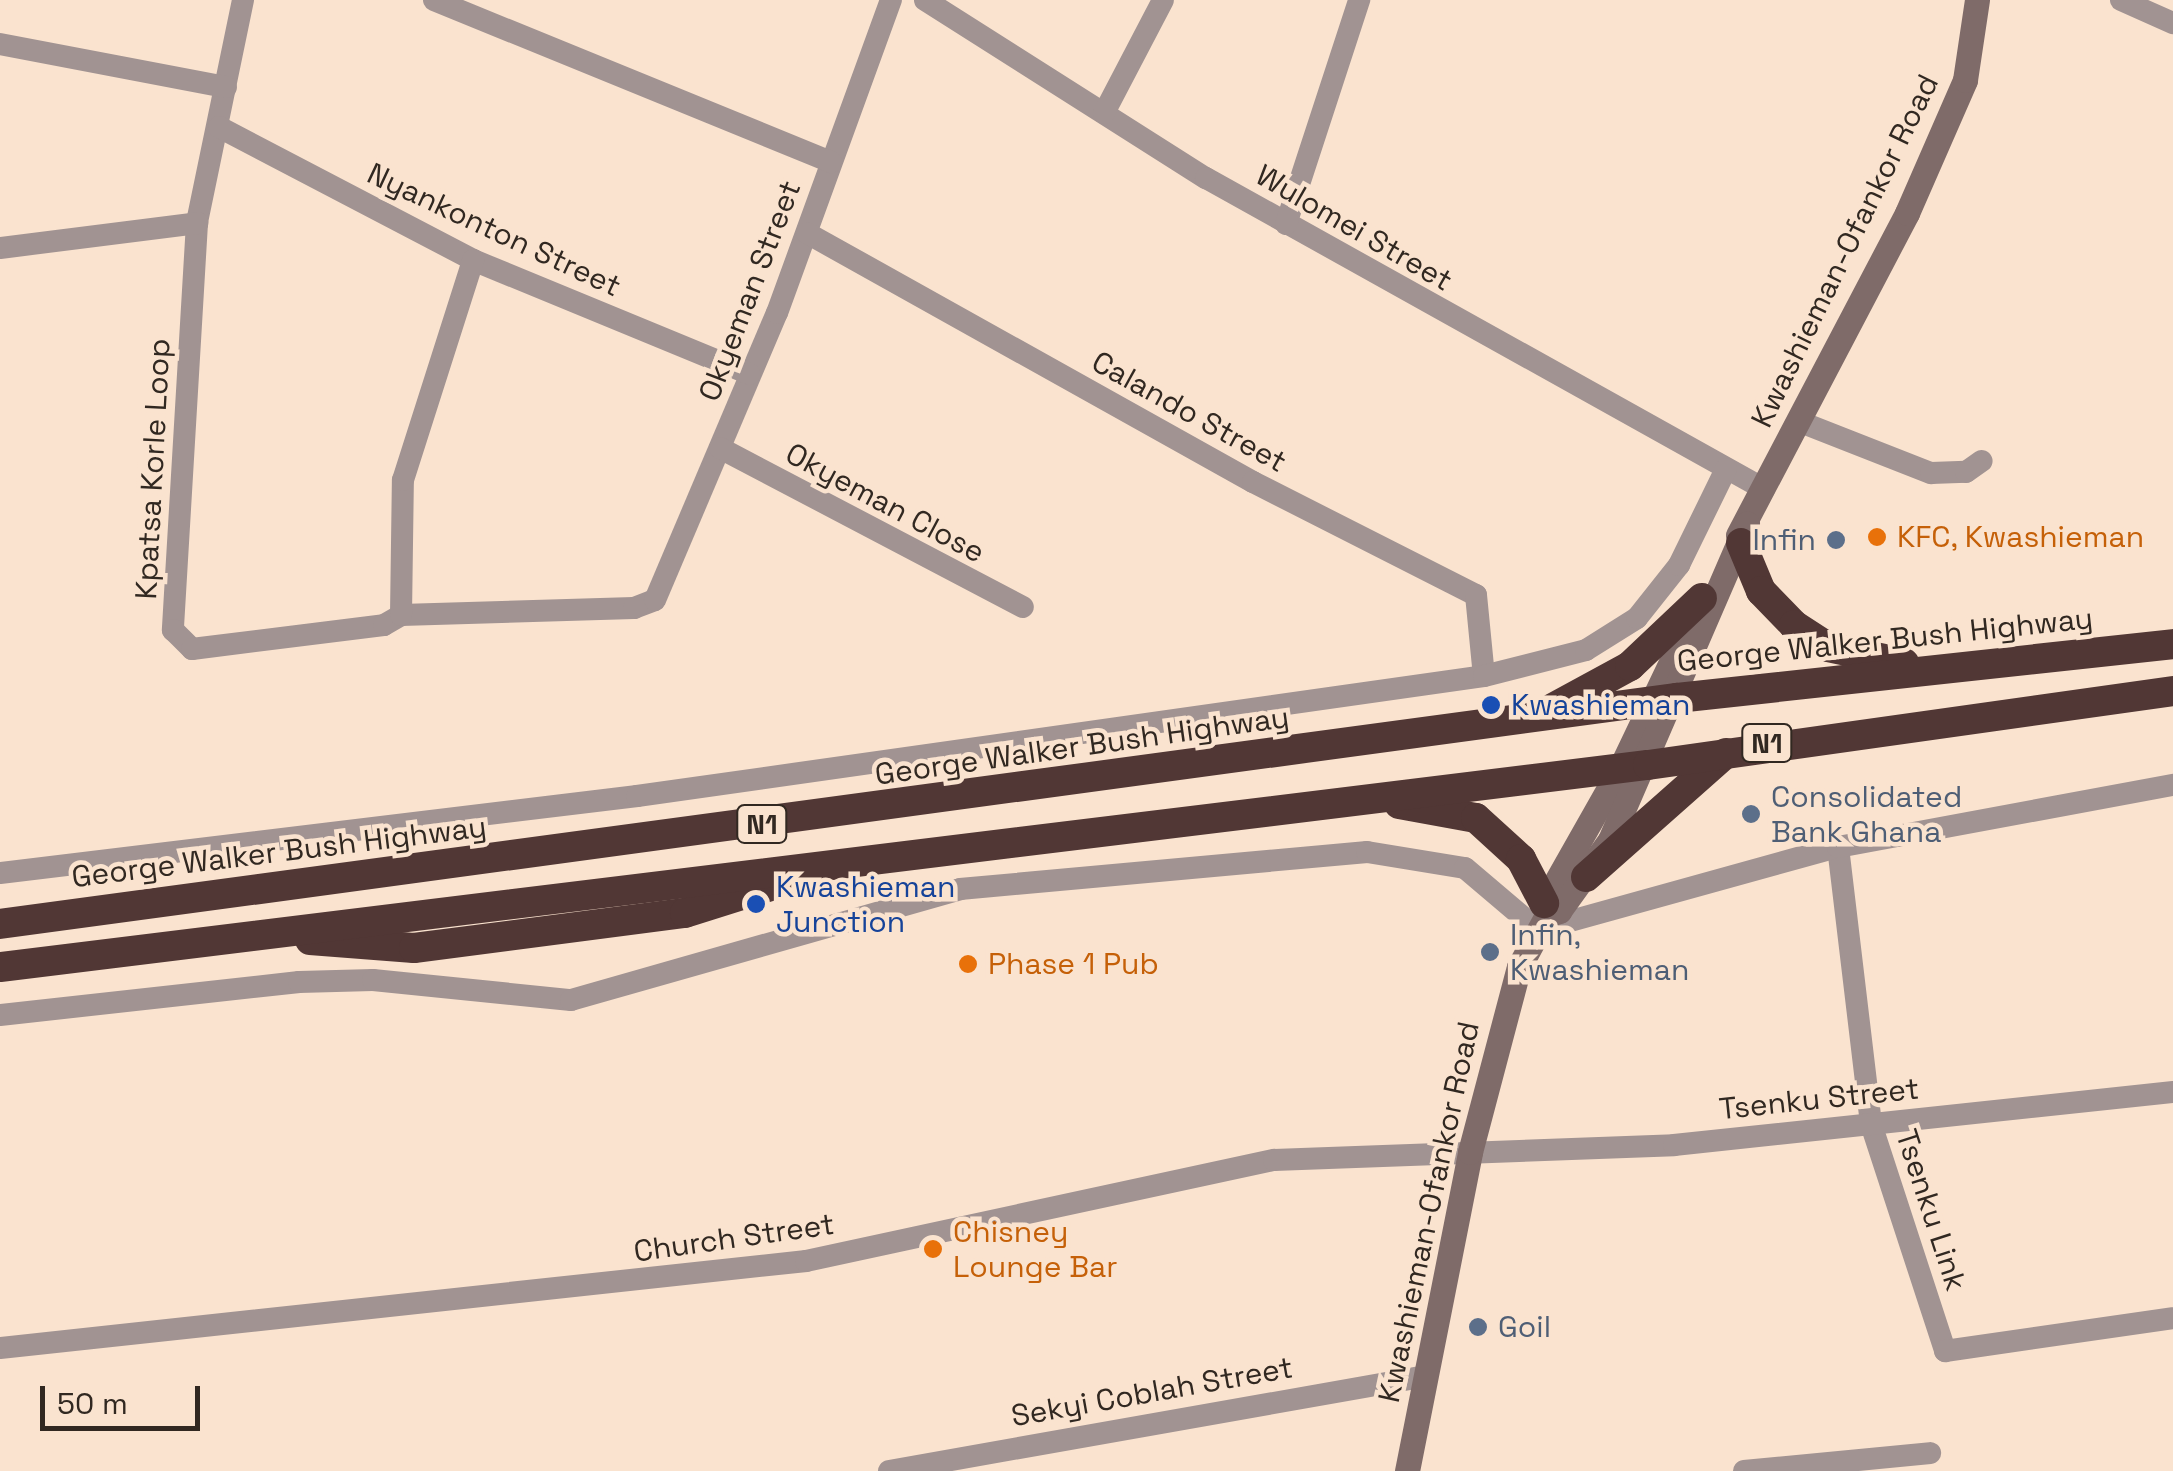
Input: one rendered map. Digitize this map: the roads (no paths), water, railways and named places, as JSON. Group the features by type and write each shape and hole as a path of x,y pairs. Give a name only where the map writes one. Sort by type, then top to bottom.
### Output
{"highway":[{"path":"1744,533 1761,591 1828,648 1957,668"},
{"path":"1524,723 1622,672 1702,598"},
{"name":"George Walker Bush Highway","path":"0,924 1524,723 1665,700 2173,644"},
{"name":"N1","path":"0,966 247,936 414,948 685,913 837,866 1635,766 2173,691"},
{"path":"1586,877 1726,752"},
{"path":"1362,798 1476,818 1521,859 1543,916"}],"main road":[{"name":"Kwashieman-Ofankor Road","path":"1543,916 1586,877 1764,489 1907,213 1965,80 1977,0"},
{"name":"Kwashieman-Ofankor Road","path":"1665,700 1702,598 1744,533"},
{"name":"Kwashieman-Ofankor Road","path":"1406,1471 1470,1152 1519,967 1543,916 1635,766"}],"street":[{"name":"Kpatsa Korle Loop","path":"243,0 198,223 177,638 192,649 384,624 401,615 634,608 655,600"},
{"path":"434,0 476,8 831,162"},
{"name":"Okyeman Street","path":"655,600 806,233 891,0"},
{"name":"Wulomei Street","path":"925,0 1286,224 1764,489"},
{"path":"1104,112 1163,0"},
{"path":"1286,224 1359,0"},
{"path":"2121,0 2173,23"},
{"path":"0,44 226,87"},
{"name":"Nyankonton Street","path":"220,127 473,260 749,374"},
{"path":"0,248 198,223"},
{"name":"Calando Street","path":"806,233 1252,482 1476,595 1484,676"},
{"path":"401,615 404,480 473,260"},
{"path":"1798,421 1931,472 1966,472 1982,461"},
{"name":"Okyeman Close","path":"720,448 1024,608"},
{"name":"George Walker Bush Highway","path":"1484,676 1586,650 1656,602 1726,469"},
{"path":"0,873 637,796 1484,676"},
{"path":"0,1015 317,981 571,1000 960,890 1367,852 1465,868 1543,916 1838,846 2173,785"},
{"name":"Tsenku Link","path":"1838,846 1871,1124 1945,1352 2173,1318"},
{"name":"Tsenku Street","path":"1470,1152 1674,1145 2173,1092"},
{"name":"Church Street","path":"0,1348 806,1261 1274,1160 1470,1152"},
{"name":"Sekyi Coblah Street","path":"889,1471 1426,1376"},
{"path":"1744,1471 1930,1453"}],"place":[{"name":"KFC, Kwashieman","path":"1877,537"},
{"name":"Infin","path":"1836,540"},
{"name":"Kwashieman","path":"1491,705"},
{"name":"Consolidated Bank Ghana","path":"1751,814"},
{"name":"Kwashieman Junction","path":"756,904"},
{"name":"Infin, Kwashieman","path":"1490,952"},
{"name":"Phase 1 Pub","path":"968,964"},
{"name":"Chisney Lounge Bar","path":"933,1249"},
{"name":"Goil","path":"1478,1327"}]}
